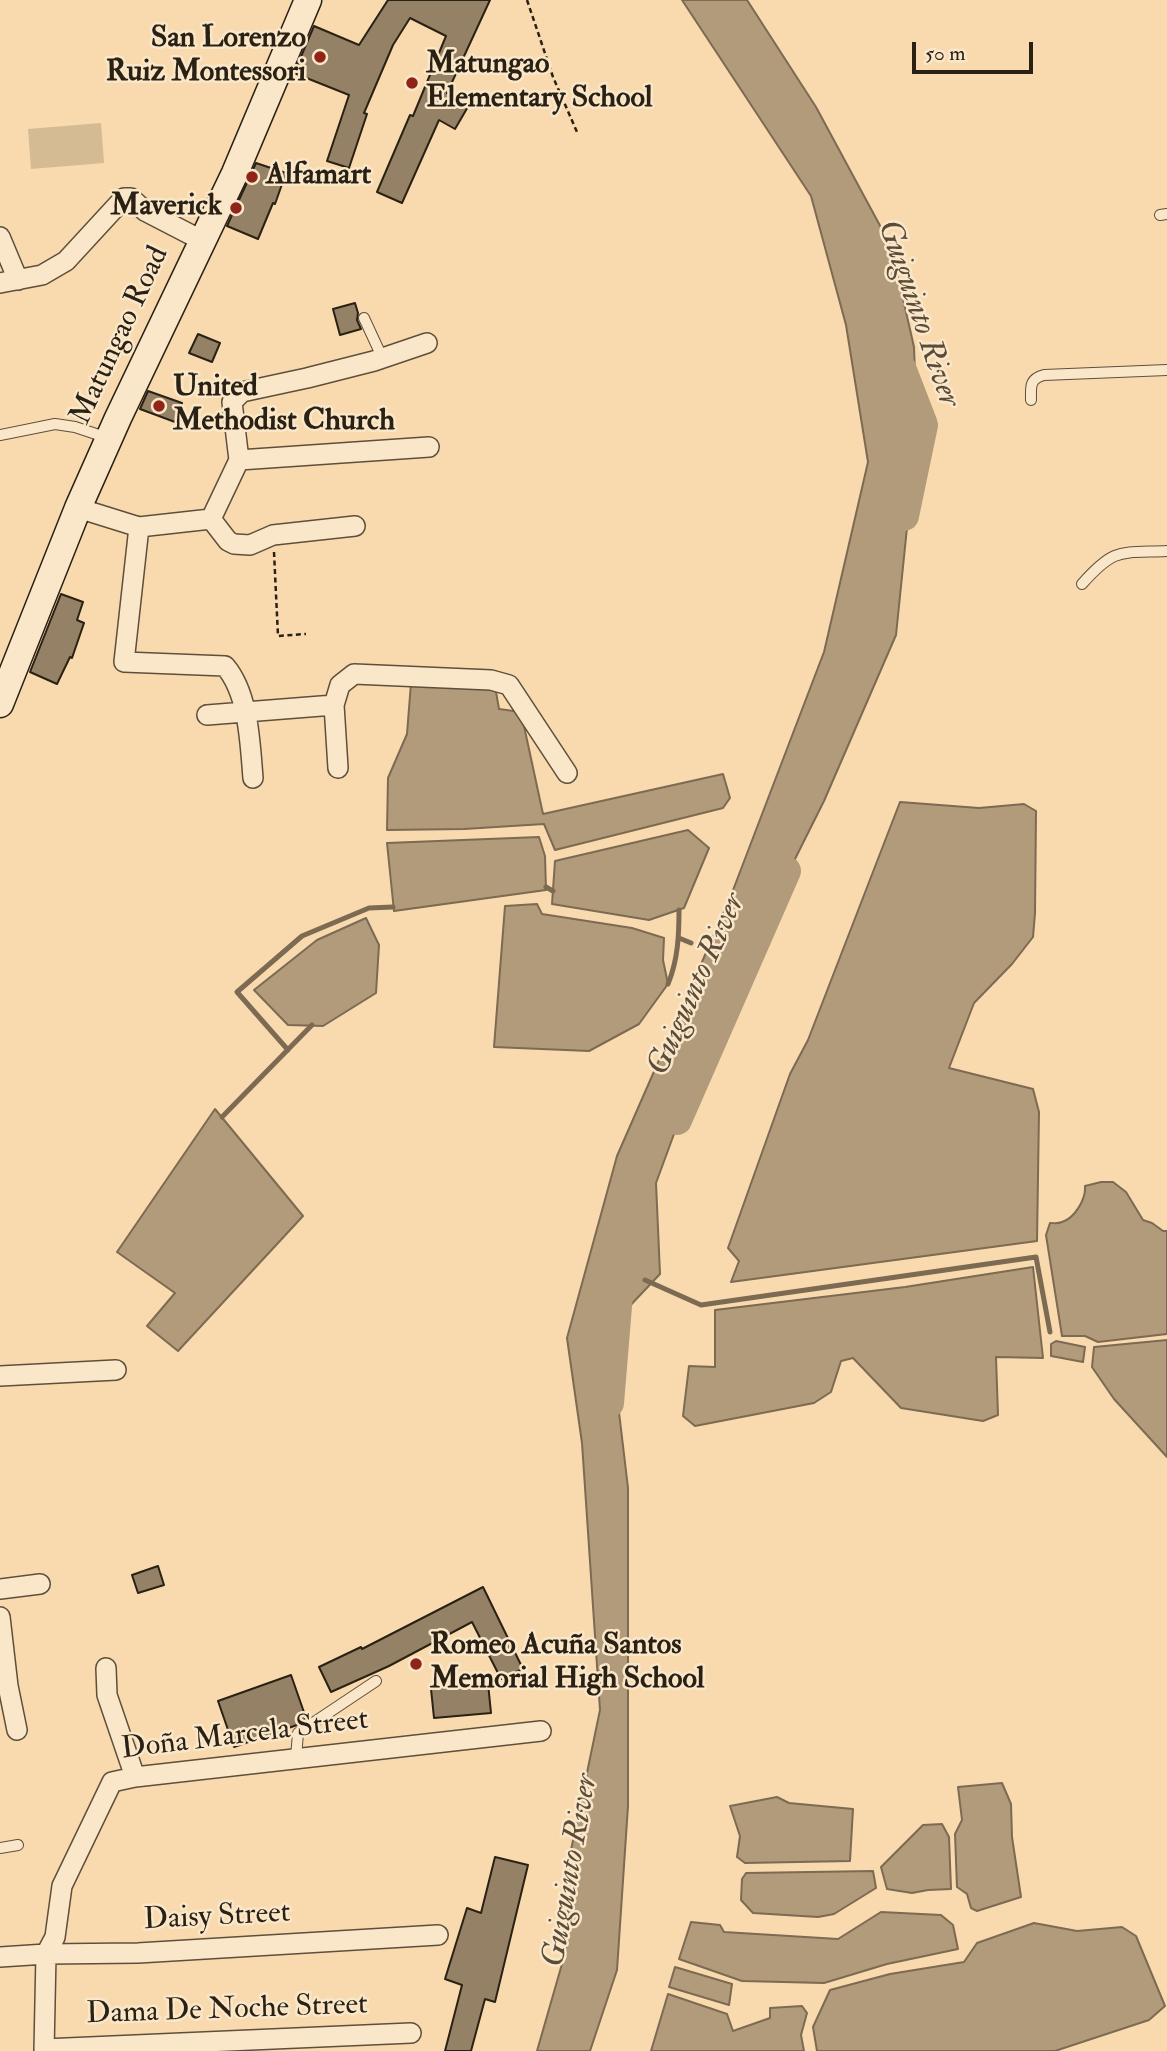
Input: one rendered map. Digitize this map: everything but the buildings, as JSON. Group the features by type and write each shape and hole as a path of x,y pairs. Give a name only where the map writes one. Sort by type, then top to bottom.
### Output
{"main road":[{"name":"Matungao Road","path":"0,704 78,508 235,173 308,0"}],"street":[{"path":"0,237 9,281 42,275 66,261 124,198 131,198 145,211 203,241"},
{"path":"211,519 239,460 232,402 236,396 242,392 307,378 427,343"},
{"path":"239,460 429,447"},
{"path":"78,508 139,527 211,519"},
{"path":"211,519 228,541 250,545 273,535 355,526"},
{"path":"139,527 124,662 225,666 246,710 253,778"},
{"path":"338,768 334,705 340,685 354,674 491,680 509,685 567,773"},
{"path":"207,715 334,705"},
{"path":"0,1376 116,1370"},
{"path":"0,1588 40,1584"},
{"path":"0,1617 4,1687 17,1731"},
{"path":"106,1668 107,1695 135,1776"},
{"name":"Doña Marcela Street","path":"44,2050 46,1954 55,1937 62,1886 112,1782 135,1776 541,1731"},
{"name":"Daisy Street","path":"0,1958 46,1954 138,1953 438,1935"},
{"name":"Dama De Noche Street","path":"44,2050 411,2034"}],"lane":[{"path":"364,318 382,357"},
{"path":"1031,400 1031,384 1035,377 1044,375 1167,370"},
{"path":"0,435 55,425 75,427 109,439"},
{"path":"1082,584 1098,565 1117,554 1167,551"},
{"path":"296,1758 298,1733 376,1681"},
{"path":"0,1848 18,1844"}],"path":[{"path":"527,0 553,77 577,132"},
{"path":"273,535 278,636 306,634"}],"shaded area":[{"path":"101,123 104,163 31,169 28,129"}],"water":[{"path":"682,0 747,0 816,107 891,246 914,347 917,430 896,635 824,801 720,1009 656,1183 660,1274 609,1328 628,1488 628,1806 617,1970 590,2051 537,2051 566,1950 571,1850 600,1710 582,1443 567,1338 617,1156 730,898 824,652 868,462 846,325 811,196"},
{"path":"411,683 495,686 499,709 521,712 543,814 723,774 730,798 723,808 555,850 544,824 387,830 388,778 407,734"},
{"path":"900,802 979,808 1024,804 1036,811 1033,937 1012,964 974,1003 949,1068 1033,1089 1039,1112 1037,1241 731,1282 739,1261 728,1248 790,1074 808,1040"},
{"path":"688,830 709,848 684,908 649,920 552,904 555,861"},
{"path":"539,837 545,856 546,890 394,911 387,843"},
{"path":"537,904 542,914 632,928 664,938 663,960 668,984 639,1024 589,1051 494,1047 505,906"},
{"path":"366,918 379,945 376,993 323,1026 288,1025 254,990 317,940"},
{"path":"215,1109 303,1216 178,1351 147,1326 175,1293 117,1252"},
{"path":"1113,1182 1126,1192 1143,1220 1167,1231 1167,1334 1098,1342 1085,1336 1062,1336 1046,1235 1050,1223 1067,1220 1079,1207 1085,1186"},
{"path":"1033,1267 1043,1358 996,1357 998,1415 983,1421 901,1408 853,1358 841,1361 831,1392 814,1403 695,1426 683,1416 689,1366 715,1367 715,1310 905,1287"},
{"path":"1167,1340 1167,1457 1114,1399 1092,1367 1094,1347"},
{"path":"1056,1341 1085,1347 1083,1362 1051,1356 1051,1344"},
{"path":"1002,1783 1011,1804 1012,1837 1021,1897 977,1911 971,1908 967,1894 957,1887 955,1834 962,1820 958,1787"},
{"path":"777,1797 789,1803 853,1809 850,1861 745,1863 737,1857 740,1836 730,1806"},
{"path":"942,1824 949,1837 951,1889 912,1893 887,1889 881,1867 923,1825"},
{"path":"873,1871 876,1888 834,1914 818,1917 753,1913 741,1900 742,1879 746,1873"},
{"path":"881,1912 941,1915 953,1925 958,1949 887,1964 824,1983 742,1981 679,1959 691,1922 720,1925 724,1932 838,1939"},
{"path":"1034,1923 1077,1931 1122,1927 1136,1936 1165,2006 1149,2020 1055,2051 817,2051 813,2027 830,1990 890,1974 964,1962 977,1943"},
{"path":"675,1967 732,1984 729,2005 669,1987"},
{"path":"668,1994 727,2014 733,2031 770,2018 770,2008 802,2006 807,2013 801,2035 804,2051 651,2051"}],"waterway":[{"name":"Guiguinto River","path":"901,368 923,425 904,516"},
{"name":"Guiguinto River","path":"677,1120 786,871"},
{"path":"546,887 553,891"},
{"path":"288,1050 237,992 302,936 369,908 393,907"},
{"path":"668,984 676,957 679,910"},
{"path":"679,938 691,943"},
{"path":"222,1117 312,1025"},
{"path":"645,1280 701,1305 1036,1257 1050,1332"},
{"name":"Guiguinto River","path":"609,1403 619,1282"}],"place":[{"name":"San Lorenzo Ruiz Montessori","path":"320,57"},
{"name":"Matungao Elementary School","path":"412,83"},
{"name":"Alfamart","path":"252,177"},
{"name":"Maverick","path":"236,208"},
{"name":"United Methodist Church","path":"159,406"},
{"name":"Romeo Acuña Santos Memorial High School","path":"416,1664"}]}
